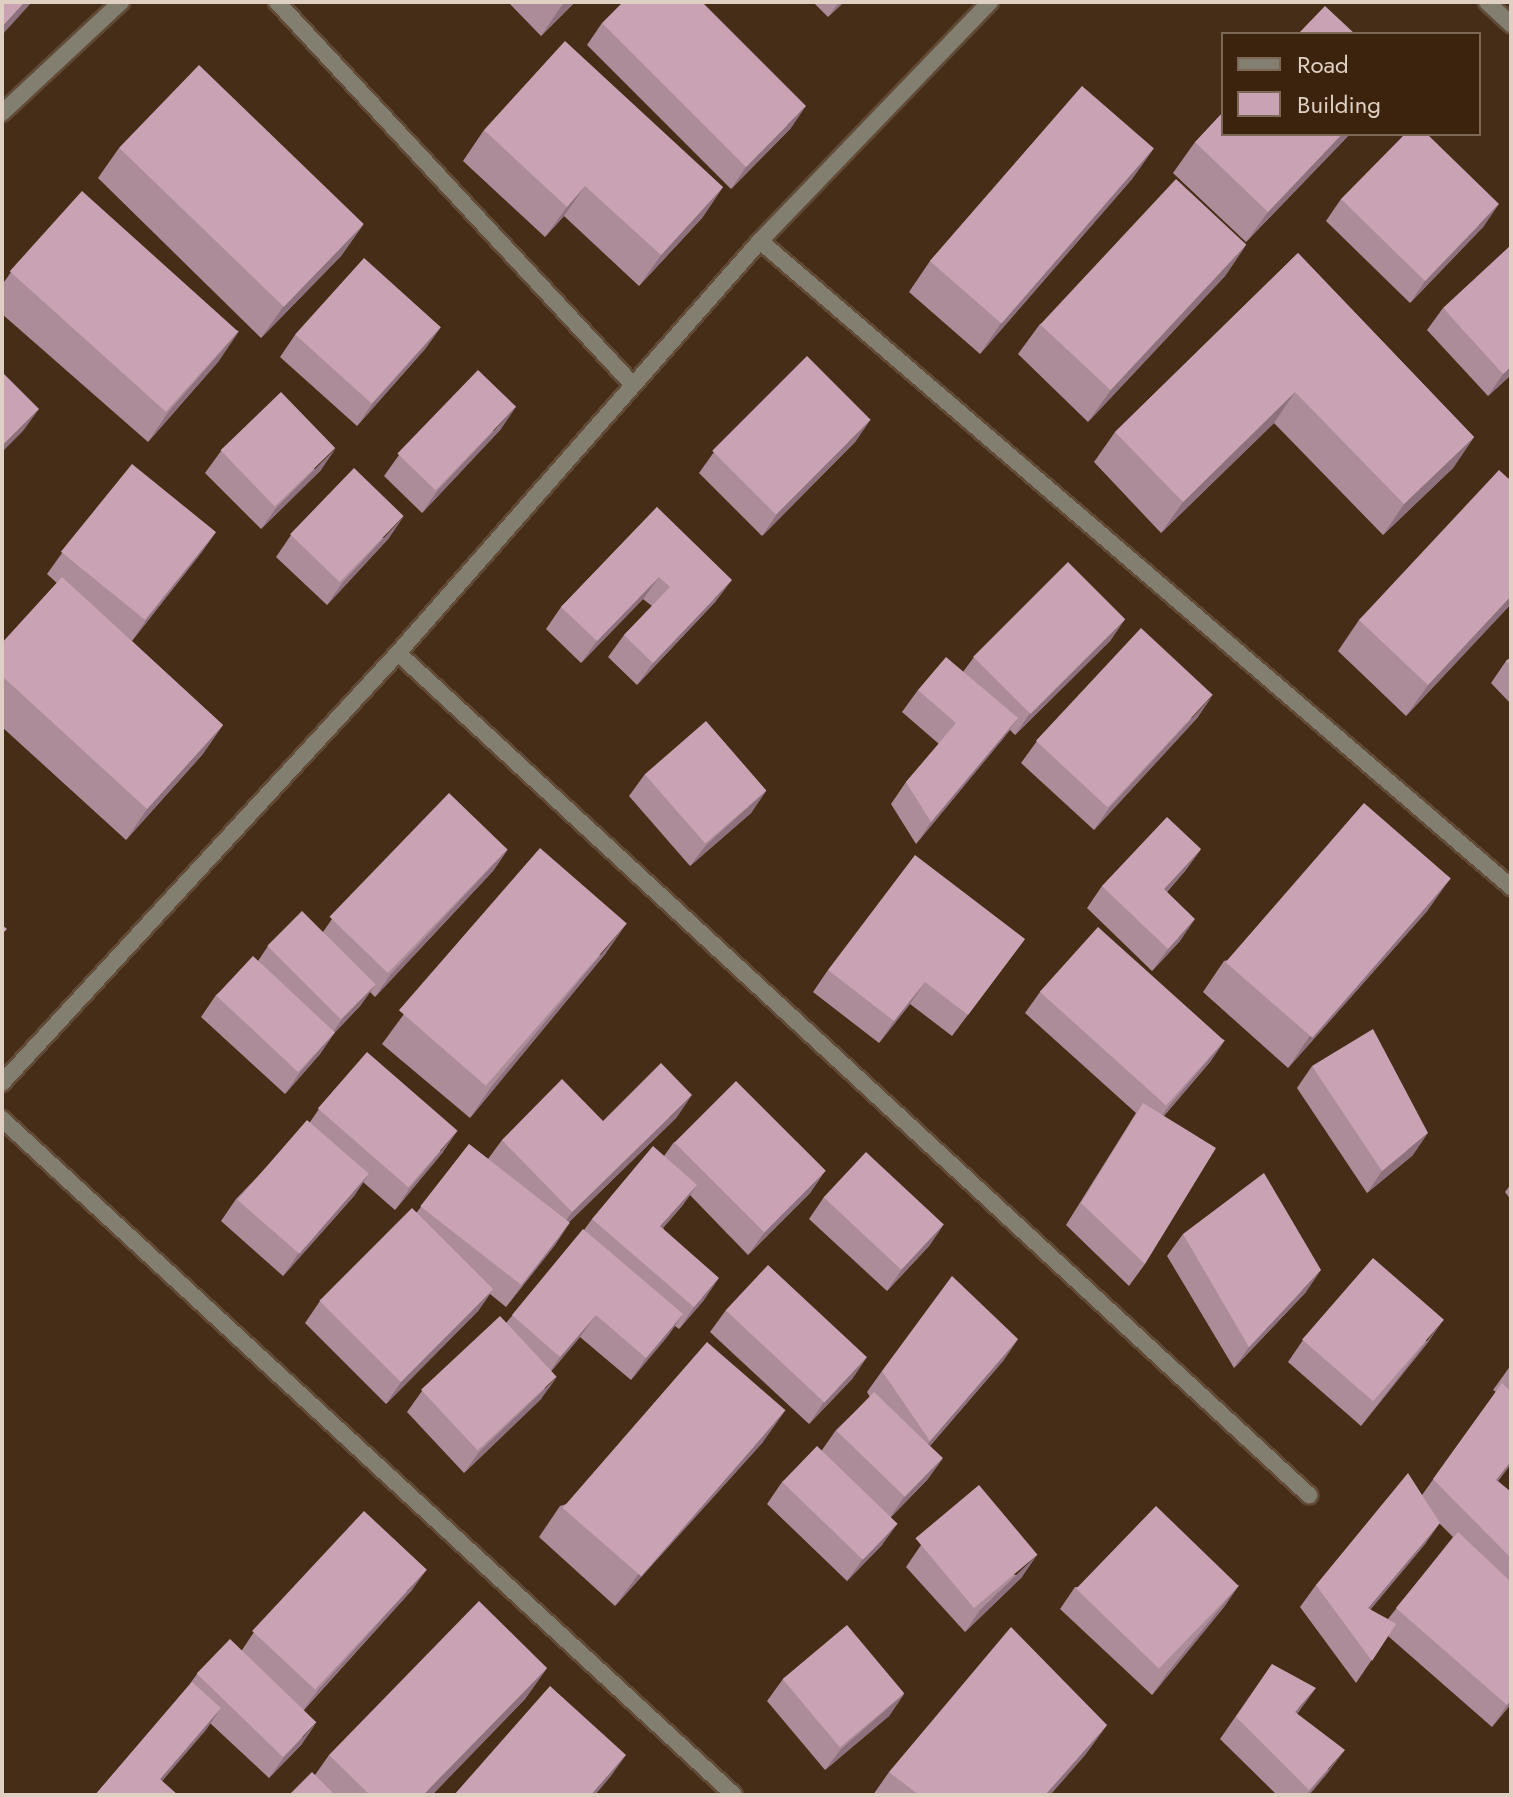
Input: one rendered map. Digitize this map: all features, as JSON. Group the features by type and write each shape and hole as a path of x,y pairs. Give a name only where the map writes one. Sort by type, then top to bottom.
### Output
{"street":[{"path":"2,113 121,2"},
{"path":"277,2 633,385"},
{"path":"2,1083 398,653 760,241 990,2"},
{"path":"1487,2 1511,24"},
{"path":"760,241 1511,887"},
{"path":"398,653 1309,1495"},
{"path":"2,1119 734,1795"}],"building":[{"path":"2,2 25,2 2,27"},
{"path":"623,2 702,2 806,106 746,167 602,23"},
{"path":"1325,6 1353,32 1300,32"},
{"path":"565,41 723,187 661,255 585,186 567,207 484,130"},
{"path":"199,65 364,224 284,307 119,148"},
{"path":"1082,86 1154,148 1001,323 930,261"},
{"path":"1221,114 1221,136 1340,136 1268,212 1195,142"},
{"path":"1403,136 1429,136 1499,204 1425,281 1341,199"},
{"path":"1176,179 1246,244 1110,390 1040,325"},
{"path":"82,191 238,332 166,412 10,271"},
{"path":"1511,245 1511,367 1503,374 1443,308"},
{"path":"1298,253 1474,437 1404,504 1295,392 1183,502 1115,432"},
{"path":"364,258 441,327 372,403 295,335"},
{"path":"807,356 871,420 776,514 712,451"},
{"path":"478,370 516,407 436,490 397,453"},
{"path":"2,372 39,409 2,446"},
{"path":"281,392 335,448 275,506 221,450"},
{"path":"132,464 216,532 145,620 61,552"},
{"path":"354,468 404,516 340,582 290,534"},
{"path":"1499,470 1511,481 1511,596 1428,685 1359,620"},
{"path":"657,507 732,580 653,663 624,635 670,587 659,577 597,641 561,607"},
{"path":"1068,562 1125,619 1031,714 973,657"},
{"path":"62,577 223,725 147,809 2,676 2,643"},
{"path":"1141,628 1213,695 1108,807 1036,741"},
{"path":"946,657 1018,718 931,822 906,782 956,723 918,690"},
{"path":"706,721 766,790 705,844 645,774"},
{"path":"449,793 507,849 388,973 330,917"},
{"path":"1364,803 1451,878 1312,1038 1226,962"},
{"path":"1167,817 1201,849 1164,889 1195,919 1168,949 1102,886"},
{"path":"540,848 627,923 486,1086 399,1010"},
{"path":"915,855 1025,939 968,1015 925,982 894,1021 828,970"},
{"path":"302,911 376,985 341,1019 267,946"},
{"path":"1098,927 1224,1041 1166,1105 1040,992"},
{"path":"253,956 335,1032 298,1072 216,995"},
{"path":"1373,1029 1428,1133 1382,1171 1312,1066"},
{"path":"367,1052 458,1131 408,1187 318,1109"},
{"path":"661,1063 692,1095 572,1212 502,1140 562,1079 603,1121"},
{"path":"736,1081 826,1171 764,1232 674,1143"},
{"path":"1143,1103 1216,1148 1145,1264 1081,1203"},
{"path":"307,1120 369,1174 299,1254 237,1200"},
{"path":"469,1144 570,1223 521,1285 420,1206"},
{"path":"653,1146 697,1185 660,1226 719,1278 694,1307 592,1219"},
{"path":"866,1152 944,1224 901,1270 824,1197"},
{"path":"1264,1173 1321,1270 1249,1347 1183,1234"},
{"path":"412,1208 493,1289 401,1382 319,1301"},
{"path":"583,1229 683,1314 646,1358 596,1315 560,1357 512,1315"},
{"path":"1373,1258 1444,1320 1373,1401 1302,1340"},
{"path":"768,1265 867,1357 824,1402 726,1310"},
{"path":"952,1276 1018,1339 930,1441 882,1371"},
{"path":"500,1316 557,1377 478,1450 421,1390"},
{"path":"707,1342 785,1410 641,1576 563,1508"},
{"path":"1502,1383 1511,1392 1511,1461 1496,1480 1511,1492 1511,1558 1433,1479"},
{"path":"874,1392 942,1458 905,1497 836,1431"},
{"path":"817,1446 898,1524 863,1560 782,1482"},
{"path":"1408,1473 1440,1523 1368,1608 1396,1624 1372,1661 1316,1585"},
{"path":"979,1485 1037,1555 974,1608 915,1538"},
{"path":"1156,1506 1239,1586 1159,1669 1076,1589"},
{"path":"364,1511 427,1570 315,1690 252,1631"},
{"path":"1458,1532 1511,1582 1511,1700 1507,1705 1396,1608"},
{"path":"479,1601 547,1668 423,1795 370,1795 329,1755"},
{"path":"847,1625 904,1693 840,1747 783,1679"},
{"path":"1011,1627 1107,1725 1045,1795 919,1795 889,1772"},
{"path":"230,1639 316,1722 283,1757 197,1674"},
{"path":"1272,1664 1316,1688 1295,1712 1345,1750 1309,1790 1236,1717"},
{"path":"192,1682 221,1708 160,1779 178,1795 95,1795"},
{"path":"550,1686 626,1755 591,1795 454,1795"},
{"path":"312,1772 335,1795 289,1795"}]}
